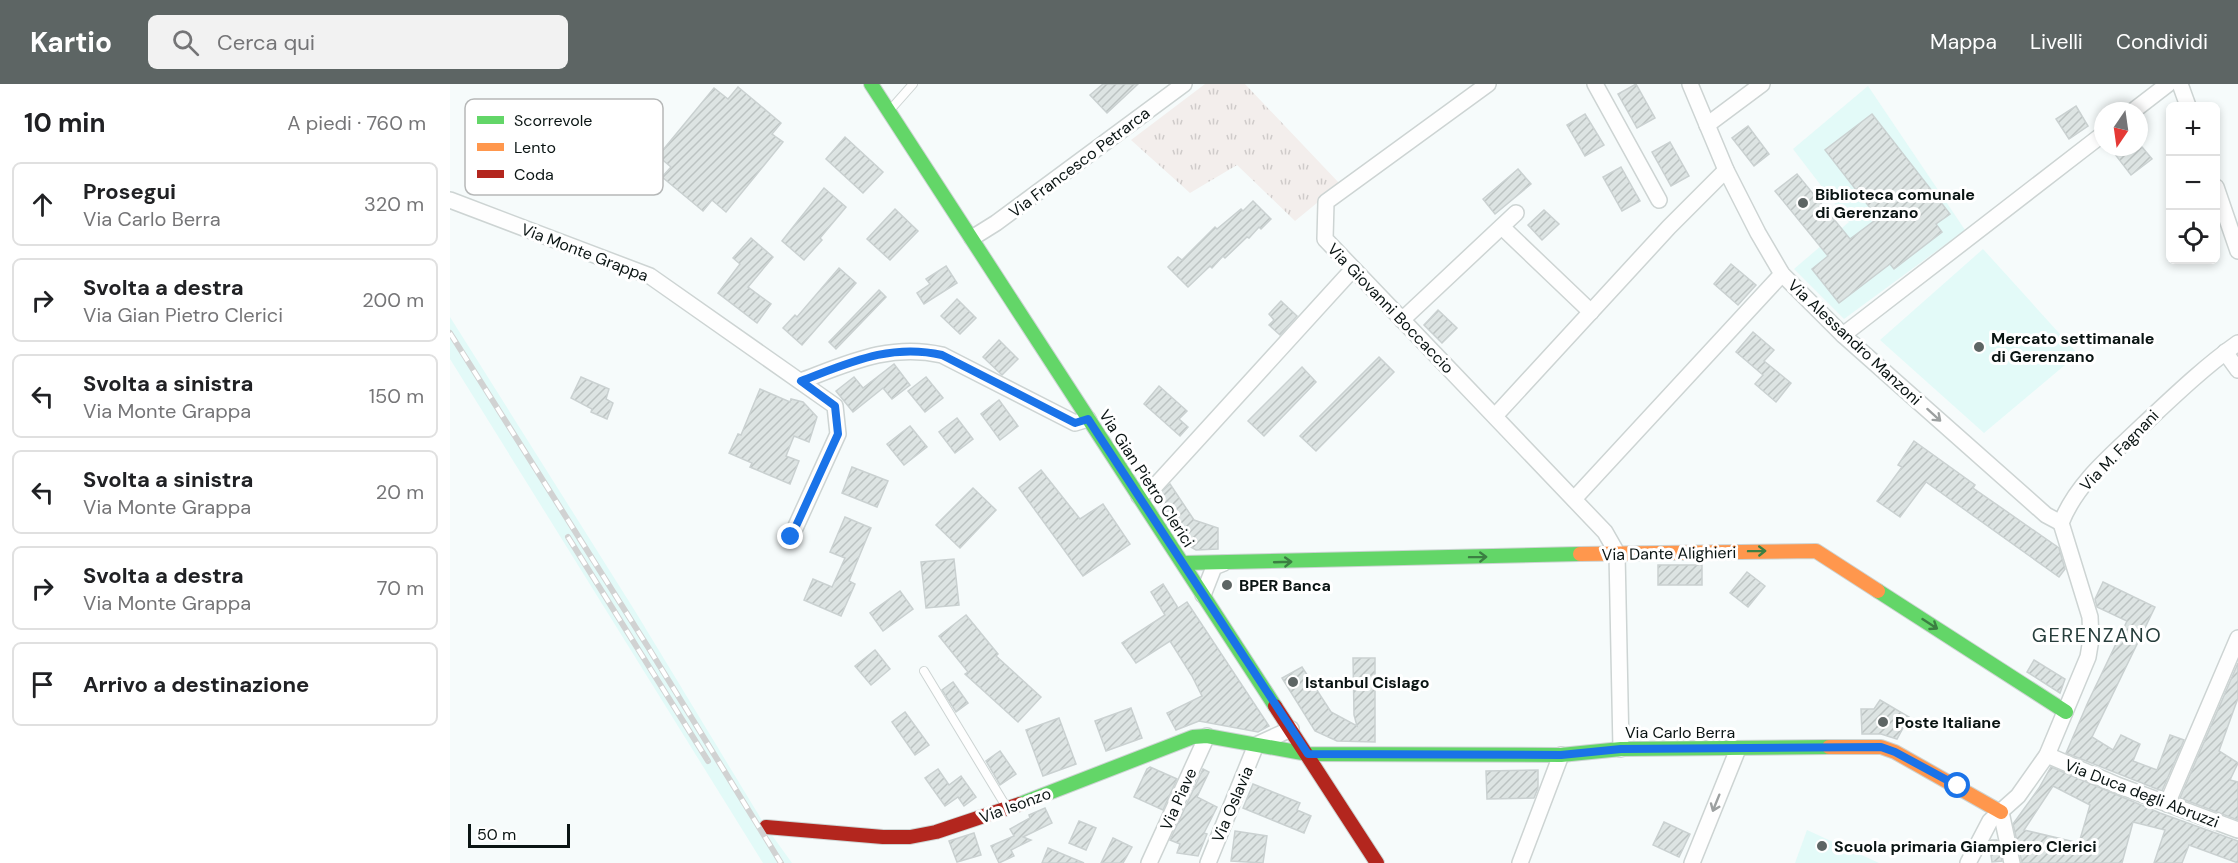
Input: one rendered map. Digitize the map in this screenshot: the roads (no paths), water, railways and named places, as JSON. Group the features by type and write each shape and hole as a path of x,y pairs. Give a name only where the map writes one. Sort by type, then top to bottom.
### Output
{"street":[{"name":"Via Gian Pietro Clerici","path":"871,84 1377,863"},
{"name":"Via Francesco Petrarca","path":"972,238 996,224 1184,84"},
{"path":"1595,84 1659,200"},
{"name":"Via Alessandro Manzoni","path":"1690,84 1726,170 1782,274 1843,335 2046,515 2061,523"},
{"path":"1707,125 1762,84"},
{"path":"2145,102 2168,84"},
{"path":"2180,84 2187,102"},
{"name":"Via Giovanni Boccaccio","path":"1482,86 1326,202 1325,239 1605,532 1617,553"},
{"path":"1843,335 2094,141"},
{"path":"1495,416 1669,227 1726,170"},
{"path":"2220,199 2238,251"},
{"name":"Via Monte Grappa","path":"450,200 650,276 835,406 838,434 791,537"},
{"path":"1402,320 1516,213"},
{"path":"1502,227 1590,312"},
{"path":"1139,496 1156,485 1353,269"},
{"path":"1574,500 1782,274"},
{"name":"Via M. Fagnani","path":"2061,523 2074,498 2093,473 2172,398 2238,343"},
{"path":"801,381 854,361 900,350 922,350 942,355 1075,423 1088,419"},
{"path":"2225,352 2238,370"},
{"path":"1968,863 1990,821 2018,796 2047,755 2088,657 2091,639 2090,617 2061,523"},
{"name":"Via Dante Alighieri","path":"1183,563 1816,551 2066,712"},
{"path":"1617,553 1621,749"},
{"path":"1203,595 1214,567 1224,563"},
{"path":"2167,804 2236,647"},
{"path":"1256,745 1291,729"},
{"name":"Via Isonzo","path":"766,827 883,837 910,837 936,832 1008,809 1193,736 1207,736 1308,754"},
{"name":"Via Piave","path":"1149,863 1207,736"},
{"name":"Via Oslavia","path":"1208,863 1256,745"},
{"name":"Via Carlo Berra","path":"1308,754 1561,755 1621,749 1881,747 1947,780 2001,812"},
{"path":"1692,863 1738,749"},
{"path":"1520,863 1561,755"},
{"name":"Via Duca degli Abruzzi","path":"2047,755 2117,785 2238,830"},
{"path":"2001,812 2012,863"}],"lane":[{"path":"889,112 913,84"},
{"path":"924,671 1008,809"}],"railway":[{"path":"450,333 781,863"},
{"path":"568,537 708,761"}],"place":[{"name":"Biblioteca comunale di Gerenzano","path":"1803,203"},
{"name":"Mercato settimanale di Gerenzano","path":"1979,347"},
{"name":"BPER Banca","path":"1227,585"},
{"name":"Istanbul Cislago","path":"1293,682"},
{"name":"Poste Italiane","path":"1883,722"},
{"name":"Scuola primaria Giampiero Clerici","path":"1822,846"}],"district":[{"name":"GERENZANO","path":"2097,635"}]}
